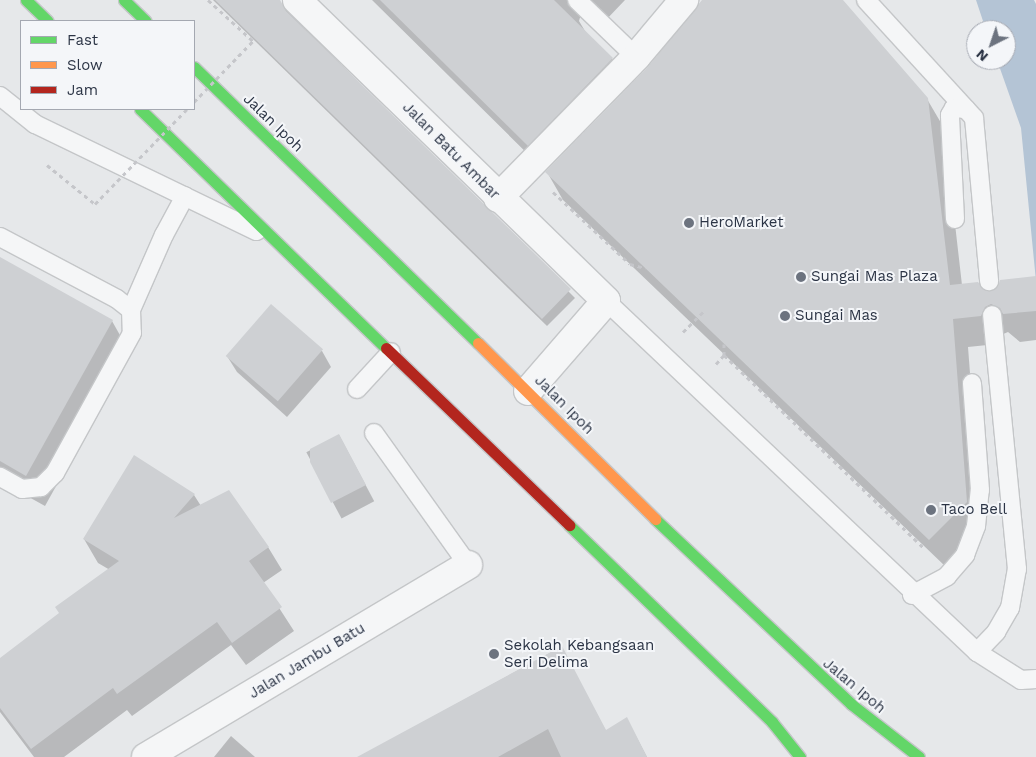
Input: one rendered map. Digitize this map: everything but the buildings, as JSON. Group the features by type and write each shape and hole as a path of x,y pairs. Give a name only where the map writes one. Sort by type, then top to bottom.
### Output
{"main road":[{"path":"26,0 47,20"},
{"path":"124,0 145,20"},
{"name":"Jalan Ipoh","path":"195,68 528,391 708,572 801,660 851,704 919,757"},
{"path":"141,110 284,244 392,352 787,736 800,757"}],"street":[{"name":"Jalan Batu Ambar","path":"297,0 498,198 606,301"},
{"path":"498,198 636,57 684,0"},
{"path":"528,391 606,301"},
{"name":"Jalan Jambu Batu","path":"146,757 468,565"}],"lane":[{"path":"577,0 636,57"},
{"path":"866,0 974,118 989,281"},
{"path":"0,96 35,124 284,244"},
{"path":"955,219 950,115 954,108 966,109"},
{"path":"0,476 22,489 41,487 55,473 132,333 131,310 164,235 185,196"},
{"path":"0,238 117,299 131,310"},
{"path":"606,301 912,595 976,652 1029,679"},
{"path":"976,652 996,632 1010,608 1016,569 992,315"},
{"path":"357,389 392,352"},
{"path":"912,595 948,576 965,555 976,526 980,490 972,383"},
{"path":"374,433 468,565"}],"path":[{"path":"195,101 253,41 208,0"},
{"path":"42,161 95,204 186,110"},
{"path":"550,189 630,264 645,268"},
{"path":"691,325 704,311"},
{"path":"724,344 724,355 924,548"}],"water":[{"path":"976,0 1034,0 1036,4 1036,281 1021,128 1001,70 1016,70 1016,20 983,20"}],"traffic: fast":[{"path":"26,0 47,20"},
{"path":"124,0 145,20"},
{"path":"195,68 478,343"},
{"path":"141,110 386,348"},
{"path":"655,519 851,704 919,757"},
{"path":"569,525 772,722 800,757"}],"traffic: slow":[{"path":"478,343 655,519"}],"traffic: jam":[{"path":"386,348 569,525"}],"place":[{"name":"HeroMarket","path":"689,223"},
{"name":"Sungai Mas Plaza","path":"801,277"},
{"name":"Sungai Mas","path":"785,316"},
{"name":"Taco Bell","path":"931,510"},
{"name":"Sekolah Kebangsaan Seri Delima","path":"494,654"}]}
